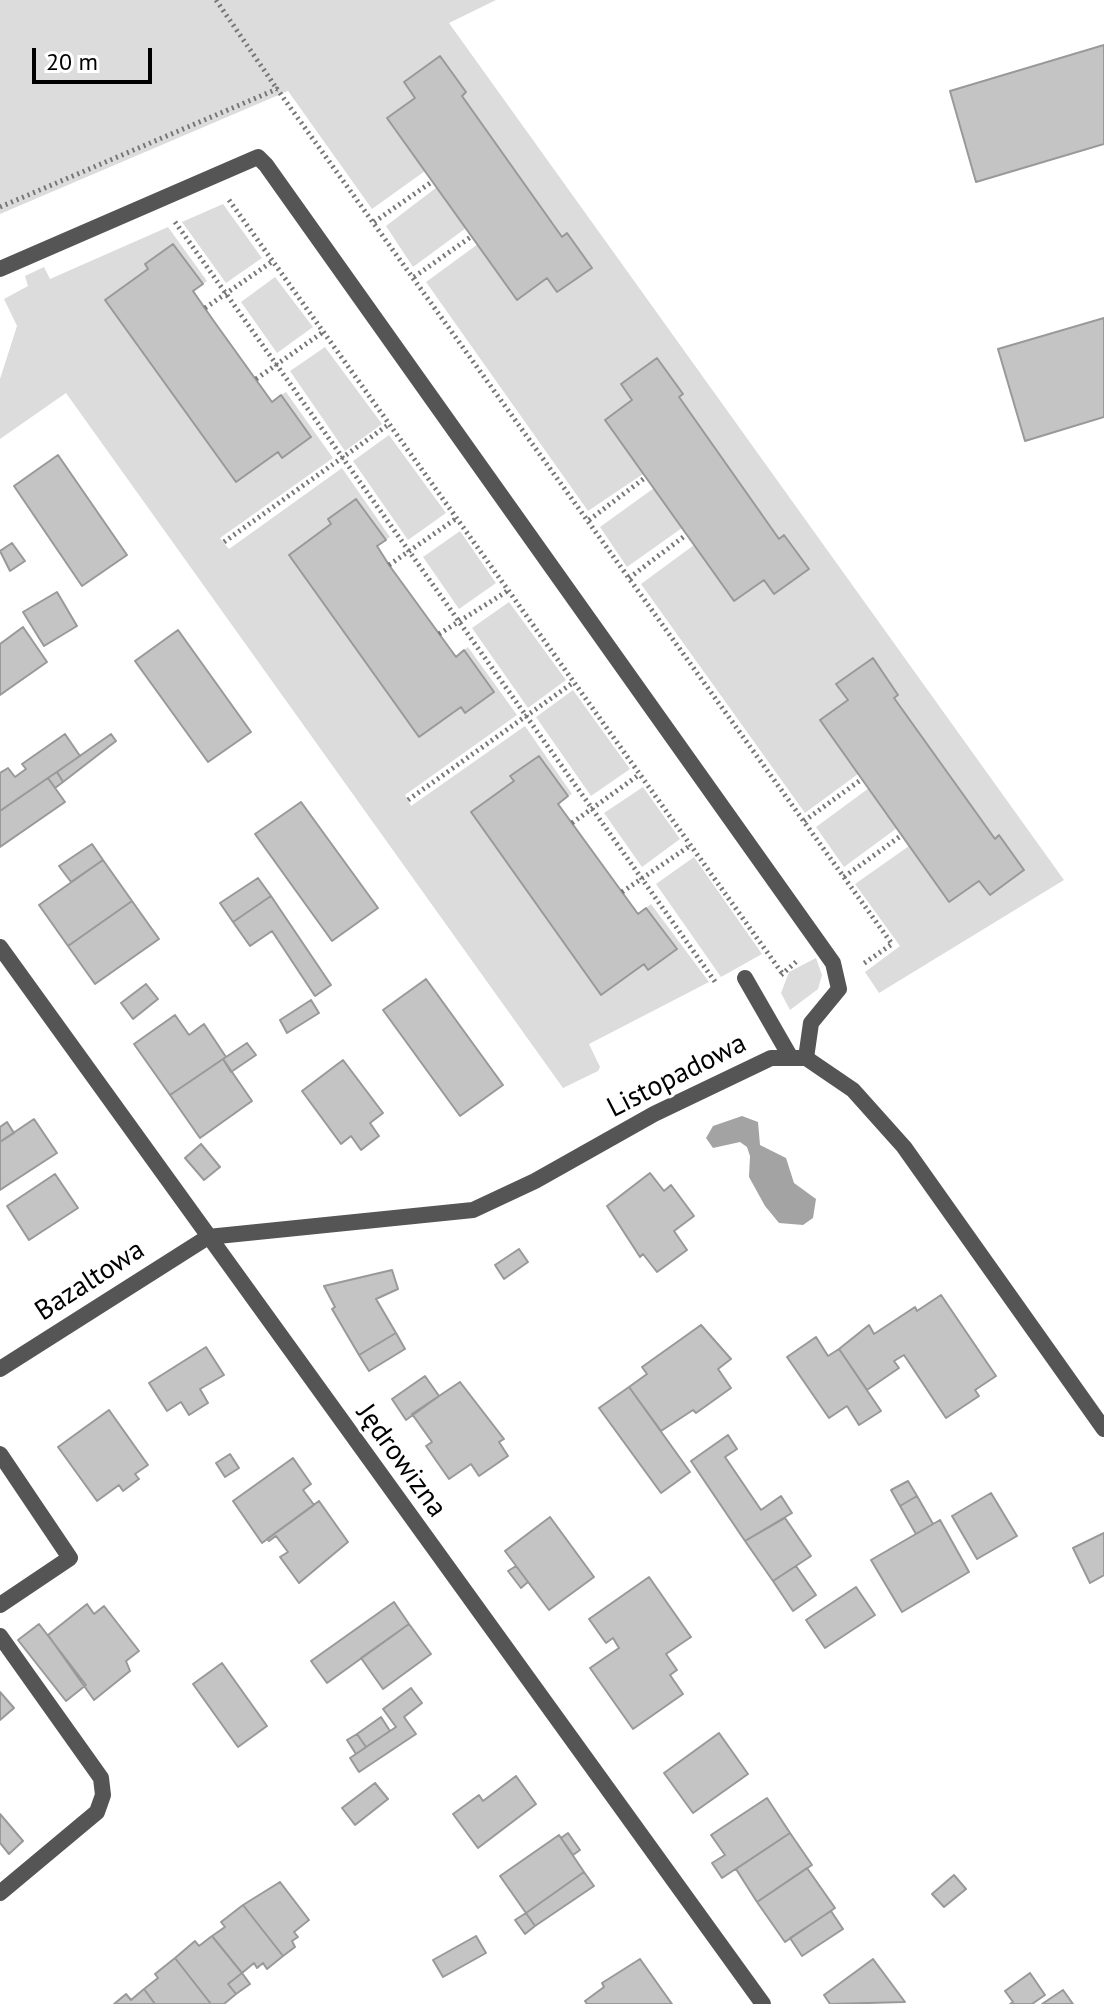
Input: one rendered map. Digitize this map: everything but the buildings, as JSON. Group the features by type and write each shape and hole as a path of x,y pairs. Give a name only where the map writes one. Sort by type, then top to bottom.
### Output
{"street":[{"path":"0,269 258,157 833,963 839,989 811,1023 798,1058"},
{"name":"Jędrowizna","path":"0,947 763,2004"},
{"path":"745,978 798,1058 853,1090 904,1147 1104,1429"},
{"name":"Listopadowa","path":"208,1237 473,1210 535,1181 654,1114 758,1064 771,1058 798,1058"},
{"name":"Bazaltowa","path":"0,1369 208,1237"},
{"path":"0,1454 70,1558 0,1605"},
{"path":"0,1636 101,1778 103,1795 97,1812 0,1893"}],"path":[{"path":"216,0 892,944 837,983"},
{"path":"0,207 277,89"},
{"path":"374,222 433,181"},
{"path":"224,194 782,973"},
{"path":"185,213 172,220 461,621 721,991"},
{"path":"414,277 472,236"},
{"path":"205,308 273,261"},
{"path":"256,379 323,332"},
{"path":"224,542 388,425"},
{"path":"589,520 646,477"},
{"path":"389,565 457,518"},
{"path":"629,578 686,535"},
{"path":"439,634 509,590"},
{"path":"408,800 574,682"},
{"path":"572,823 640,774"},
{"path":"804,821 862,779"},
{"path":"844,877 902,835"},
{"path":"622,892 691,845"},
{"path":"774,987 782,973 822,946"}],"shaded area":[{"path":"0,0 496,0 449,23 1064,880 879,993 865,972 900,946 855,884 909,846 979,881 990,894 1024,870 1000,836 995,839 894,698 898,695 873,658 837,685 848,700 820,720 858,774 805,813 641,584 694,545 734,601 764,580 774,594 809,569 785,535 779,539 679,397 683,394 658,358 621,384 632,400 605,420 643,474 588,511 426,282 478,244 547,278 557,292 591,267 566,234 562,237 462,96 466,92 440,57 404,82 415,98 425,171 372,209 288,91 0,214"},
{"path":"437,187 466,228 413,267 386,226"},
{"path":"223,204 262,258 226,283 182,222"},
{"path":"168,227 207,281 203,284 173,244 145,264 236,482 278,452 283,457 311,437 281,395 286,392 333,458 220,538 229,549 342,468 390,537 386,540 356,499 328,519 331,524 289,556 419,737 461,707 466,713 494,693 464,650 468,647 517,715 405,795 411,806 525,726 572,794 568,796 539,756 511,776 514,781 471,812 601,994 644,964 648,970 676,949 646,908 651,904 709,982 589,1044 600,1067 598,1071 563,1088 66,393 0,439 0,379 17,326 4,299 28,286 25,276 44,267 50,279"},
{"path":"275,277 313,327 277,353 241,302"},
{"path":"325,347 382,424 345,451 290,371"},
{"path":"389,435 446,513 408,540 353,461"},
{"path":"654,488 682,528 627,567 600,527"},
{"path":"460,531 496,583 459,609 423,557"},
{"path":"509,602 566,680 528,708 472,628"},
{"path":"573,690 630,769 591,796 536,717"},
{"path":"643,787 680,839 642,867 604,813"},
{"path":"869,788 897,828 844,867 816,827"},
{"path":"694,857 762,954 721,977 656,884"},
{"path":"816,958 822,975 818,989 790,1010 781,993 789,972"},
{"path":"742,1116 758,1122 760,1145 786,1158 794,1183 816,1199 813,1218 803,1225 779,1223 765,1206 749,1177 747,1147 740,1142 713,1148 706,1138 713,1126"}]}
